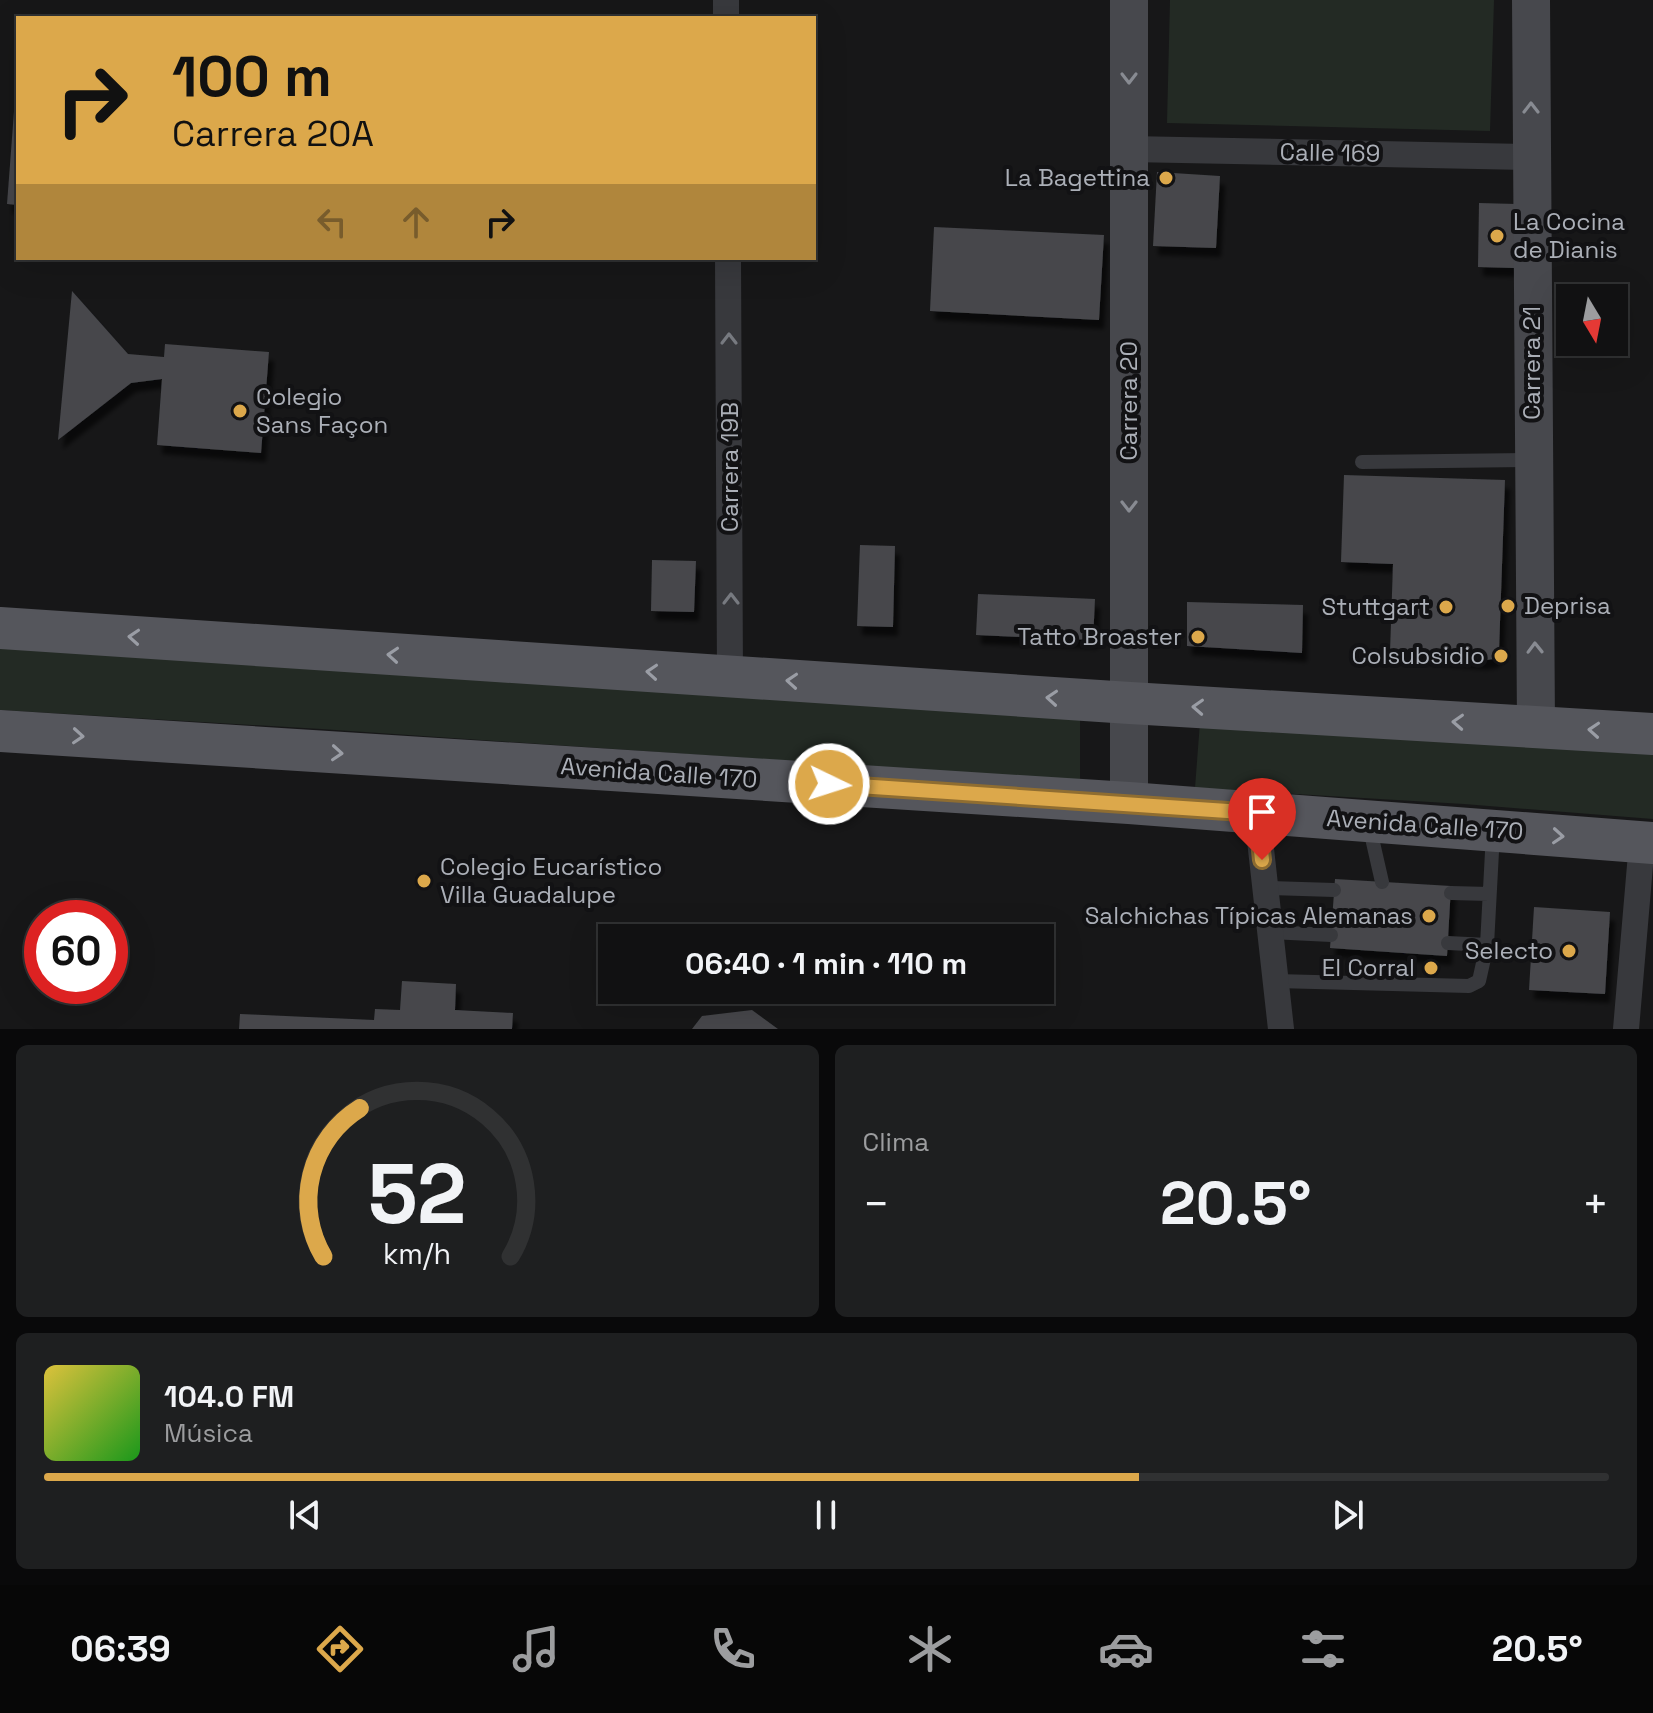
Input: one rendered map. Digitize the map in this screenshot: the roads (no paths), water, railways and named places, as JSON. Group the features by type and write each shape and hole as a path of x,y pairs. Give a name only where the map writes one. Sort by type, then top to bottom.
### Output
{"main road":[{"name":"Carrera 20","path":"1129,0 1129,803"},
{"name":"Carrera 21","path":"1531,0 1536,726"},
{"path":"0,628 1130,703 1653,734"},
{"name":"Avenida Calle 170","path":"0,731 1129,803 1647,842"}],"street":[{"name":"Calle 169","path":"1129,149 1532,157"},
{"name":"Carrera 19B","path":"728,260 730,677"},
{"path":"1257,813 1281,1029"},
{"path":"1626,1029 1647,842"}],"lane":[{"path":"1362,462 1533,460"},
{"path":"1368,821 1382,882"},
{"path":"1276,981 1469,986 1479,981 1487,945 1493,831"},
{"path":"1266,888 1334,890"},
{"path":"1451,893 1489,894"},
{"path":"1270,932 1331,935"},
{"path":"1448,943 1487,945"}],"place":[{"name":"La Bagettina","path":"1166,178"},
{"name":"La Cocina de Dianis","path":"1497,236"},
{"name":"Colegio Sans Façon","path":"240,411"},
{"name":"Deprisa","path":"1508,606"},
{"name":"Stuttgart","path":"1446,607"},
{"name":"Tatto Broaster","path":"1198,637"},
{"name":"Colsubsidio","path":"1501,656"},
{"name":"Colegio Eucarístico Villa Guadalupe","path":"424,881"},
{"name":"Salchichas Típicas Alemanas","path":"1429,916"},
{"name":"Selecto","path":"1569,951"},
{"name":"El Corral","path":"1431,968"}]}
